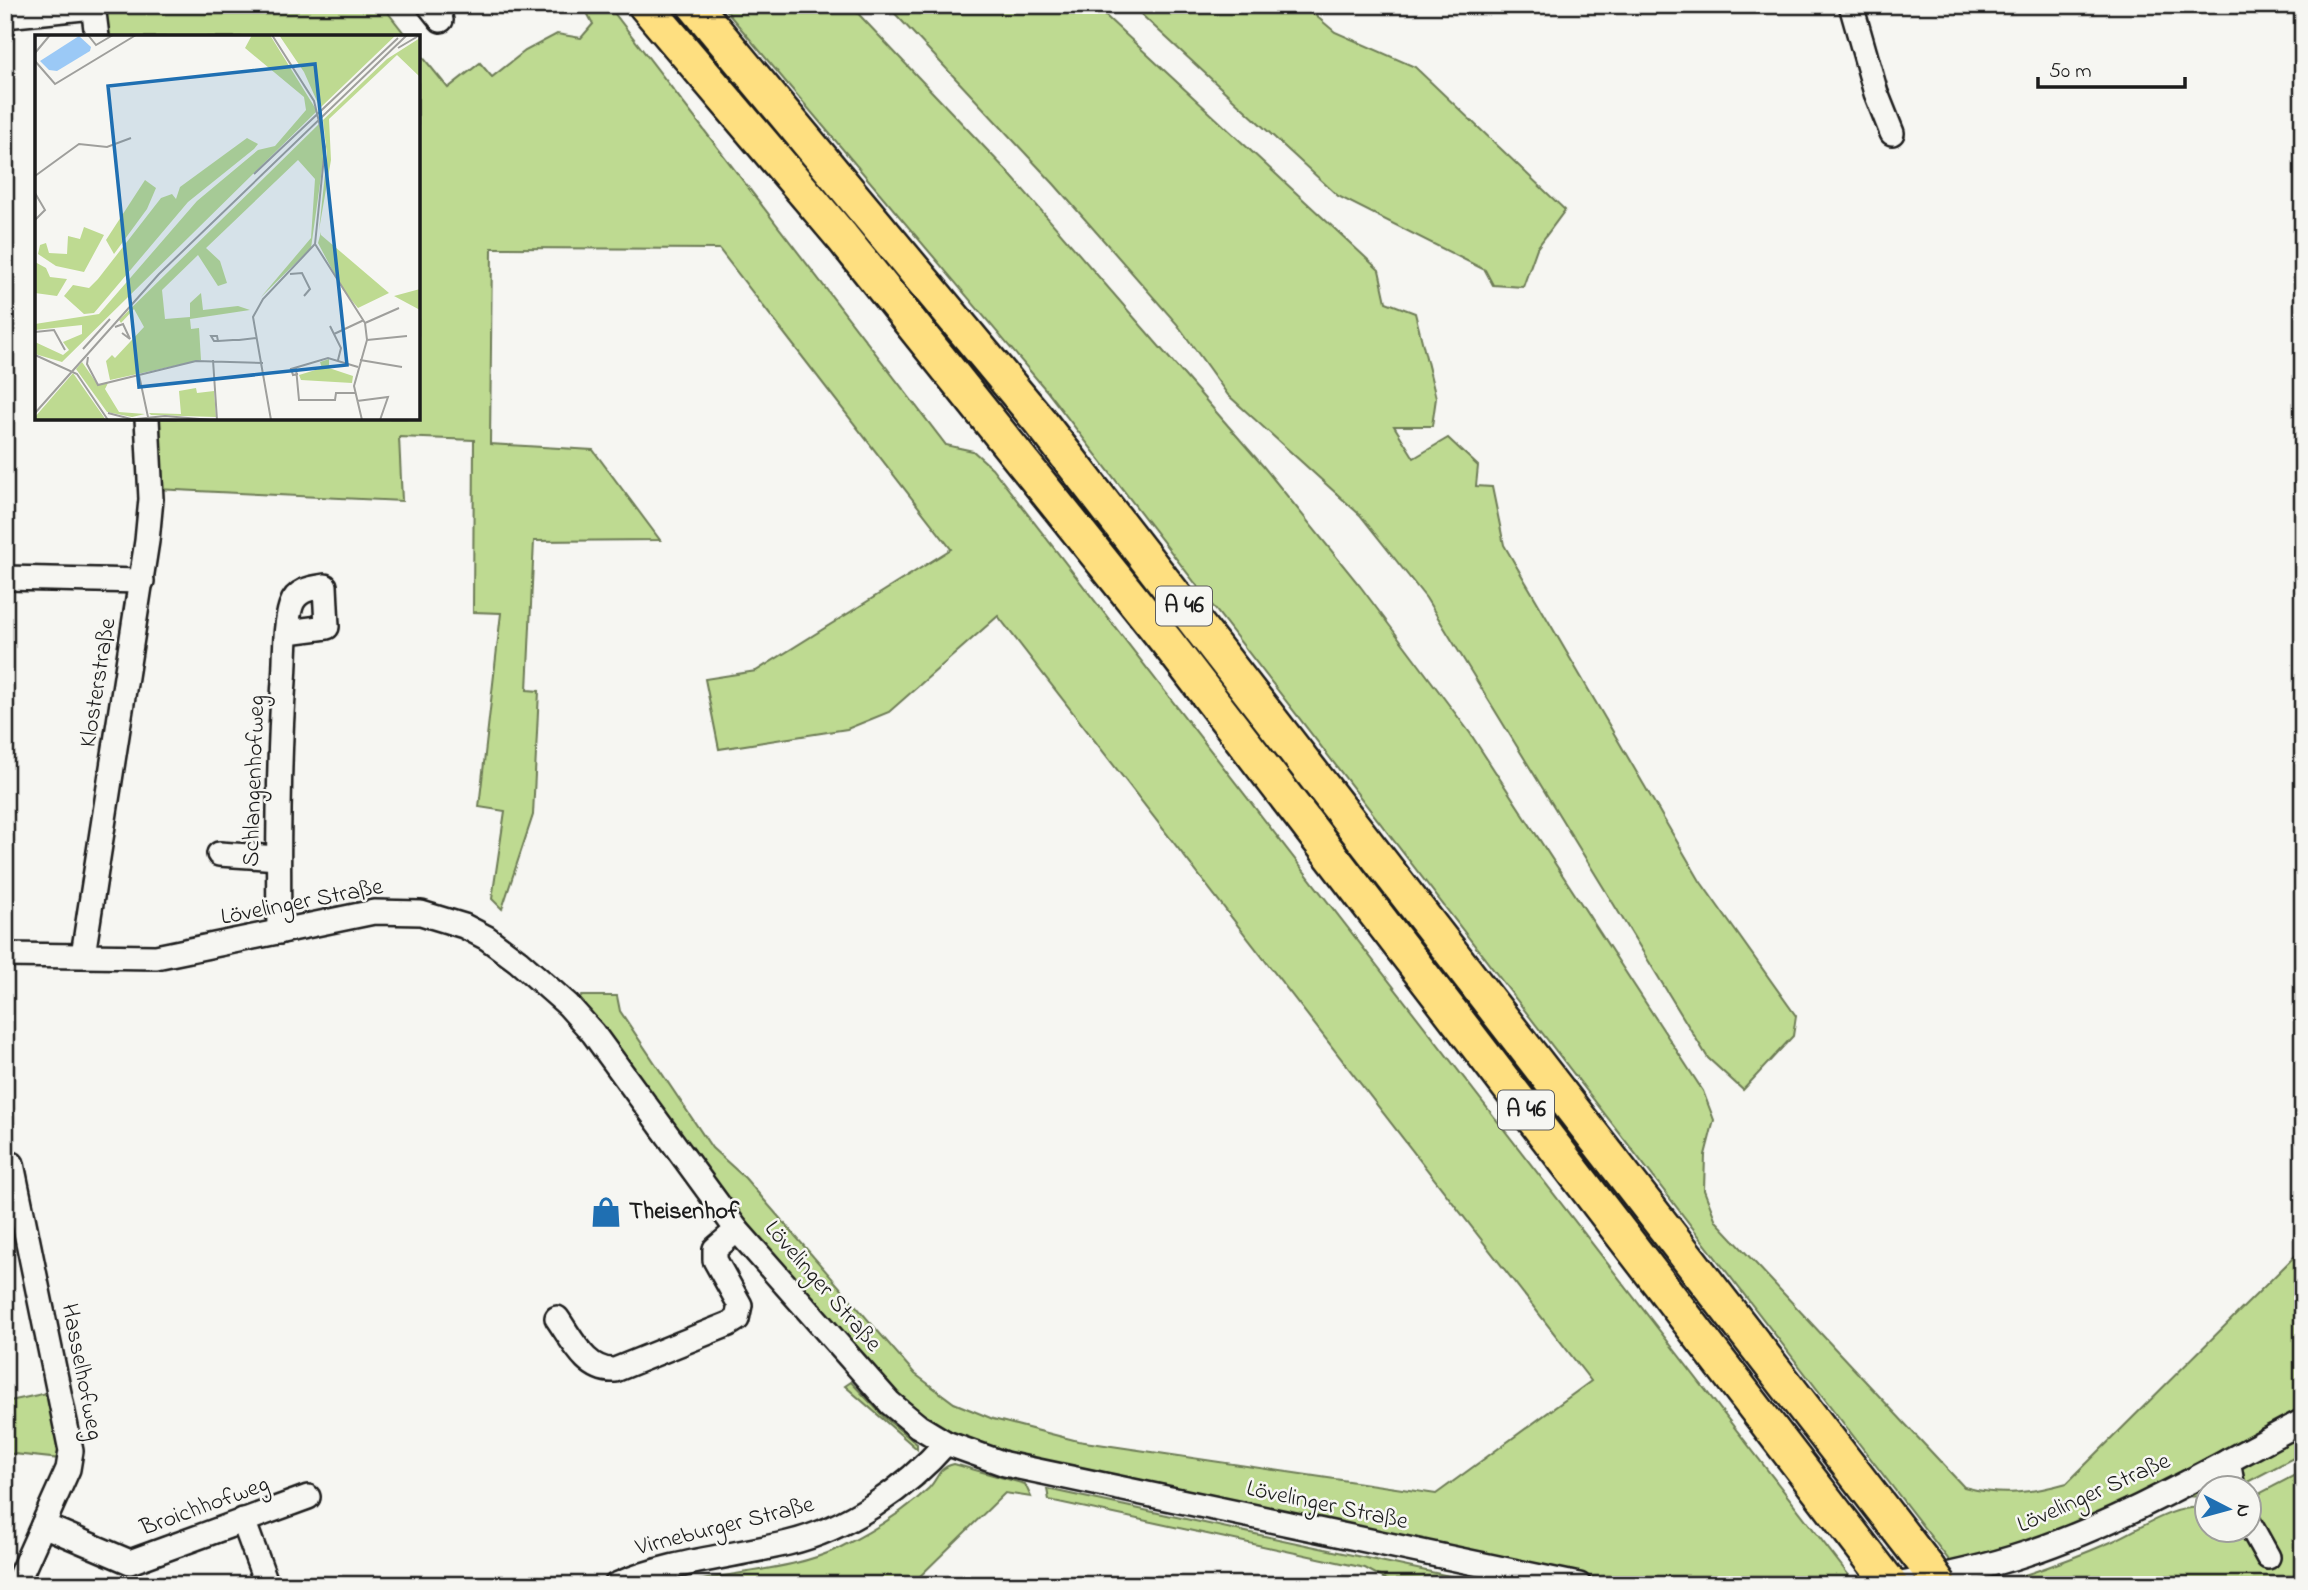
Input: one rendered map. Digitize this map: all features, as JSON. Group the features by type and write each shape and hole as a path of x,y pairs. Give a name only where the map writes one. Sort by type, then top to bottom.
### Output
{"highway":[{"name":"A 46","path":"645,5 842,237 1167,642 1890,1582"},
{"name":"A 46","path":"694,5 1042,424 1934,1576"}],"street":[{"path":"1851,5 1876,93 1892,133"},
{"path":"5,16 93,6 97,35"},
{"name":"Klosterstraße","path":"83,955 142,582 150,499 147,420"},
{"path":"5,578 142,582"},
{"name":"Schlangenhofweg","path":"279,932 277,792 288,632"},
{"path":"219,854 278,858"},
{"name":"Lövelinger Straße","path":"5,955 156,957 354,915 396,911 442,918 487,938 544,983 593,1033 737,1230 890,1403 918,1426 946,1443 1005,1464 1579,1585"},
{"name":"Hasselhofweg","path":"5,1166 12,1164 13,1203 71,1451 68,1469 16,1585"},
{"path":"557,1318 594,1367 605,1371 615,1370 729,1324 737,1320 740,1305 715,1260 715,1250 737,1230"},
{"name":"Lövelinger Straße","path":"1890,1582 1961,1573 2026,1554 2106,1522 2303,1421"},
{"name":"Virneburger Straße","path":"616,1585 687,1561 792,1542 825,1531 892,1492 946,1443"},
{"path":"2228,1461 2230,1474"},
{"name":"Broichhofweg","path":"43,1525 130,1562 308,1497"},
{"path":"243,1520 267,1585"},
{"path":"2261,1544 2268,1557"}],"green space":[{"path":"103,5 382,5 405,35 107,35"},
{"path":"583,5 608,5 946,445 973,451 992,468 1854,1582 1642,1585 1500,1563 976,1446 913,1411 872,1371 773,1258 596,1018 578,1000 582,996 617,996 620,1011 712,1148 745,1178 915,1374 954,1403 993,1419 1078,1441 1436,1494 1591,1381 998,616 889,712 847,729 719,749 705,679 756,671 951,549 719,249 492,248 490,444 593,450 660,540 534,541 527,690 539,691 533,815 502,909 492,899 505,811 479,807 501,613 473,612 474,440 399,437 402,501 156,489 152,420 420,420 420,53 448,88 480,63 492,77 525,51 557,34 581,38 593,24"},
{"path":"721,5 850,5 1006,170 1263,466 1360,586 1470,733 1703,1091 1714,1120 1705,1155 1704,1190 1716,1221 1964,1487 1991,1492 2016,1492 2067,1483 2303,1248 2303,1410 2091,1519 2022,1545 1952,1564 1046,390"},
{"path":"887,5 1094,5 1379,270 1386,302 1415,313 1436,398 1432,426 1394,426 1414,458 1448,438 1478,466 1476,486 1492,487 1504,545 1700,881 1796,1016 1793,1036 1743,1090 1708,1058 1426,598 1360,515 1228,395 1177,324 1054,184"},
{"path":"1131,5 1303,5 1335,32 1415,67 1565,210 1537,248 1523,287 1493,285 1485,270 1338,196"},
{"path":"851,1382 884,1417 917,1444 917,1449 845,1386"},
{"path":"47,1393 61,1459 5,1453 5,1402"},
{"path":"2303,1433 2303,1453 2262,1474 2235,1474 2234,1470"},
{"path":"954,1464 1025,1484 1031,1497 1005,1493 911,1585 682,1585 801,1562 839,1548 898,1514 929,1488 941,1471"},
{"path":"2303,1471 2303,1585 1993,1585 2082,1554 2157,1518 2192,1507 2192,1544 2262,1544 2262,1492"},
{"path":"920,1479 924,1484 895,1505 843,1536 817,1546 763,1562 639,1585 766,1557"},
{"path":"1047,1489 1491,1585 1396,1585 1365,1568 1049,1500"},
{"path":"2192,1490 2192,1496 2180,1496"}],"place":[{"name":"Theisenhof","path":"606,1212"}]}
